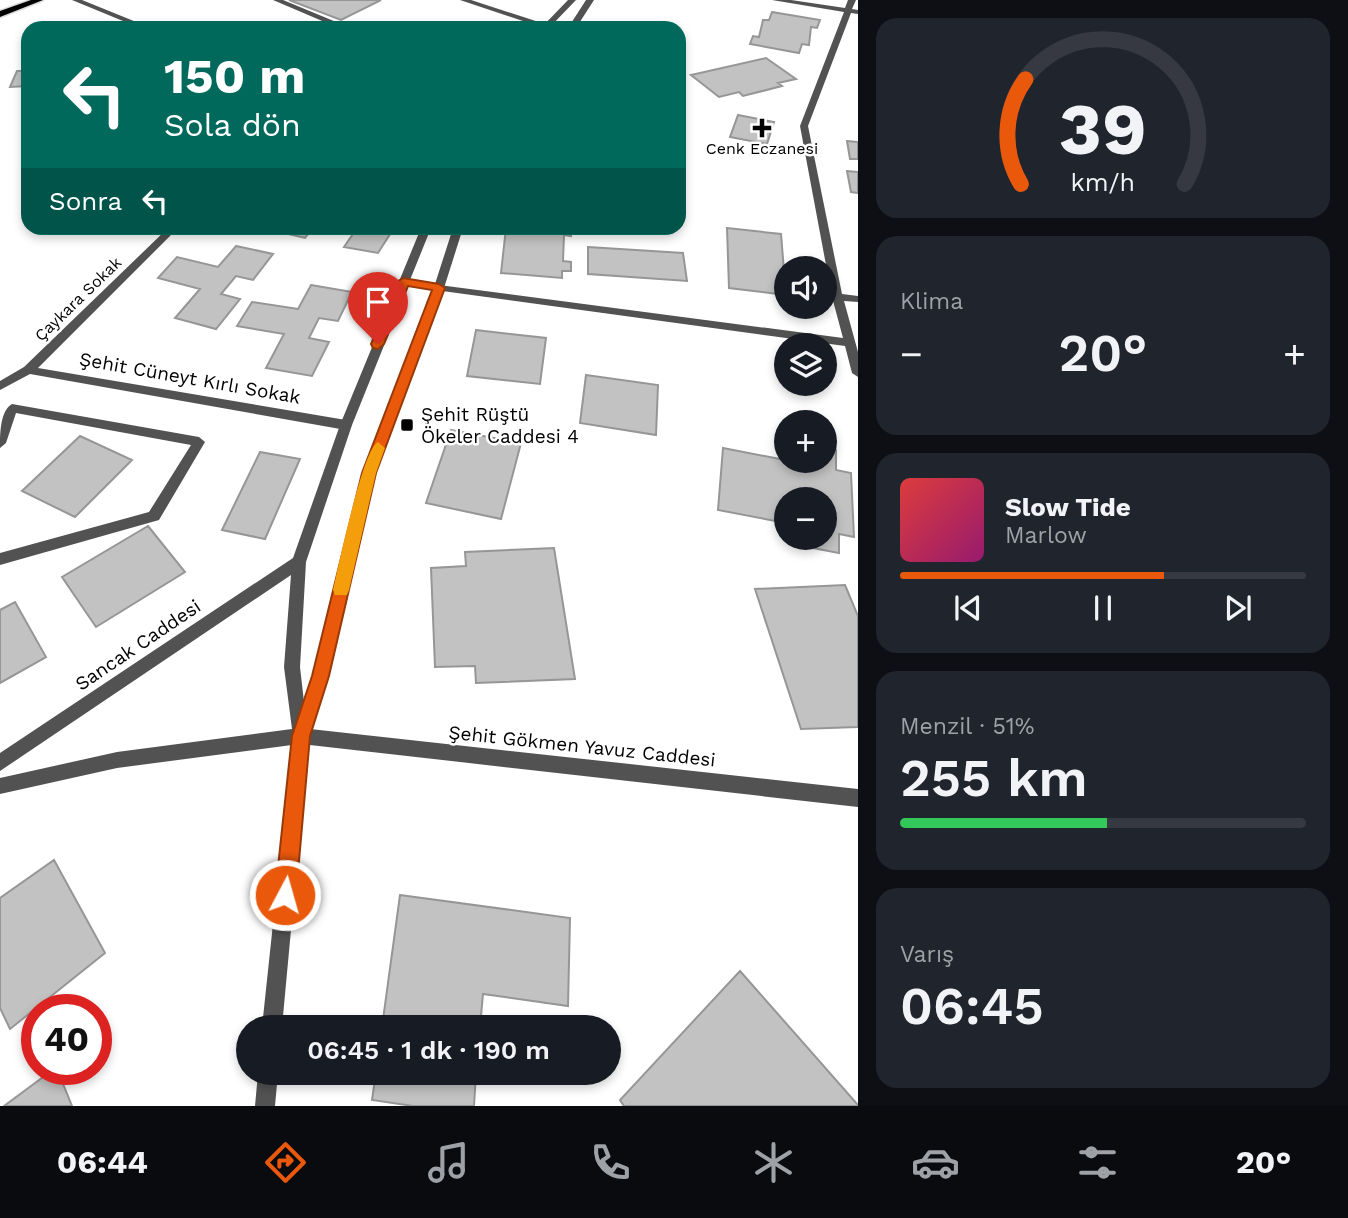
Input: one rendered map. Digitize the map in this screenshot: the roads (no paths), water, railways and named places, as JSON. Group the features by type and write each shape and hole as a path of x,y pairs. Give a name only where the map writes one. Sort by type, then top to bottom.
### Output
{"main road":[{"path":"0,3 8,0"},
{"path":"0,14 39,0"}],"street":[{"path":"76,0 129,21"},
{"path":"277,0 330,21"},
{"path":"464,0 528,21"},
{"path":"552,21 572,0"},
{"path":"576,21 590,0"},
{"path":"776,0 853,11"},
{"path":"829,256 804,126 853,11 852,0"},
{"name":"Çaykara Sokak","path":"0,386 28,370 166,235"},
{"path":"301,736 292,667 299,562 346,425 422,235"},
{"path":"273,1015 301,736 321,676 369,473 439,288 456,235"},
{"path":"403,282 849,343"},
{"path":"858,299 837,297 858,373"},
{"name":"Şehit Cüneyt Kırlı Sokak","path":"28,370 346,425"},
{"path":"0,443 12,408 199,442 154,516 0,559"},
{"name":"Sancak Caddesi","path":"0,763 299,562"},
{"path":"0,786 117,760 301,736"},
{"name":"Şehit Gökmen Yavuz Caddesi","path":"301,736 858,798"},
{"path":"265,1106 267,1085"}],"place":[{"name":"Cenk Eczanesi","path":"762,128"},
{"name":"Şehit Rüştü Ökeler Caddesi 4","path":"407,425"}]}
